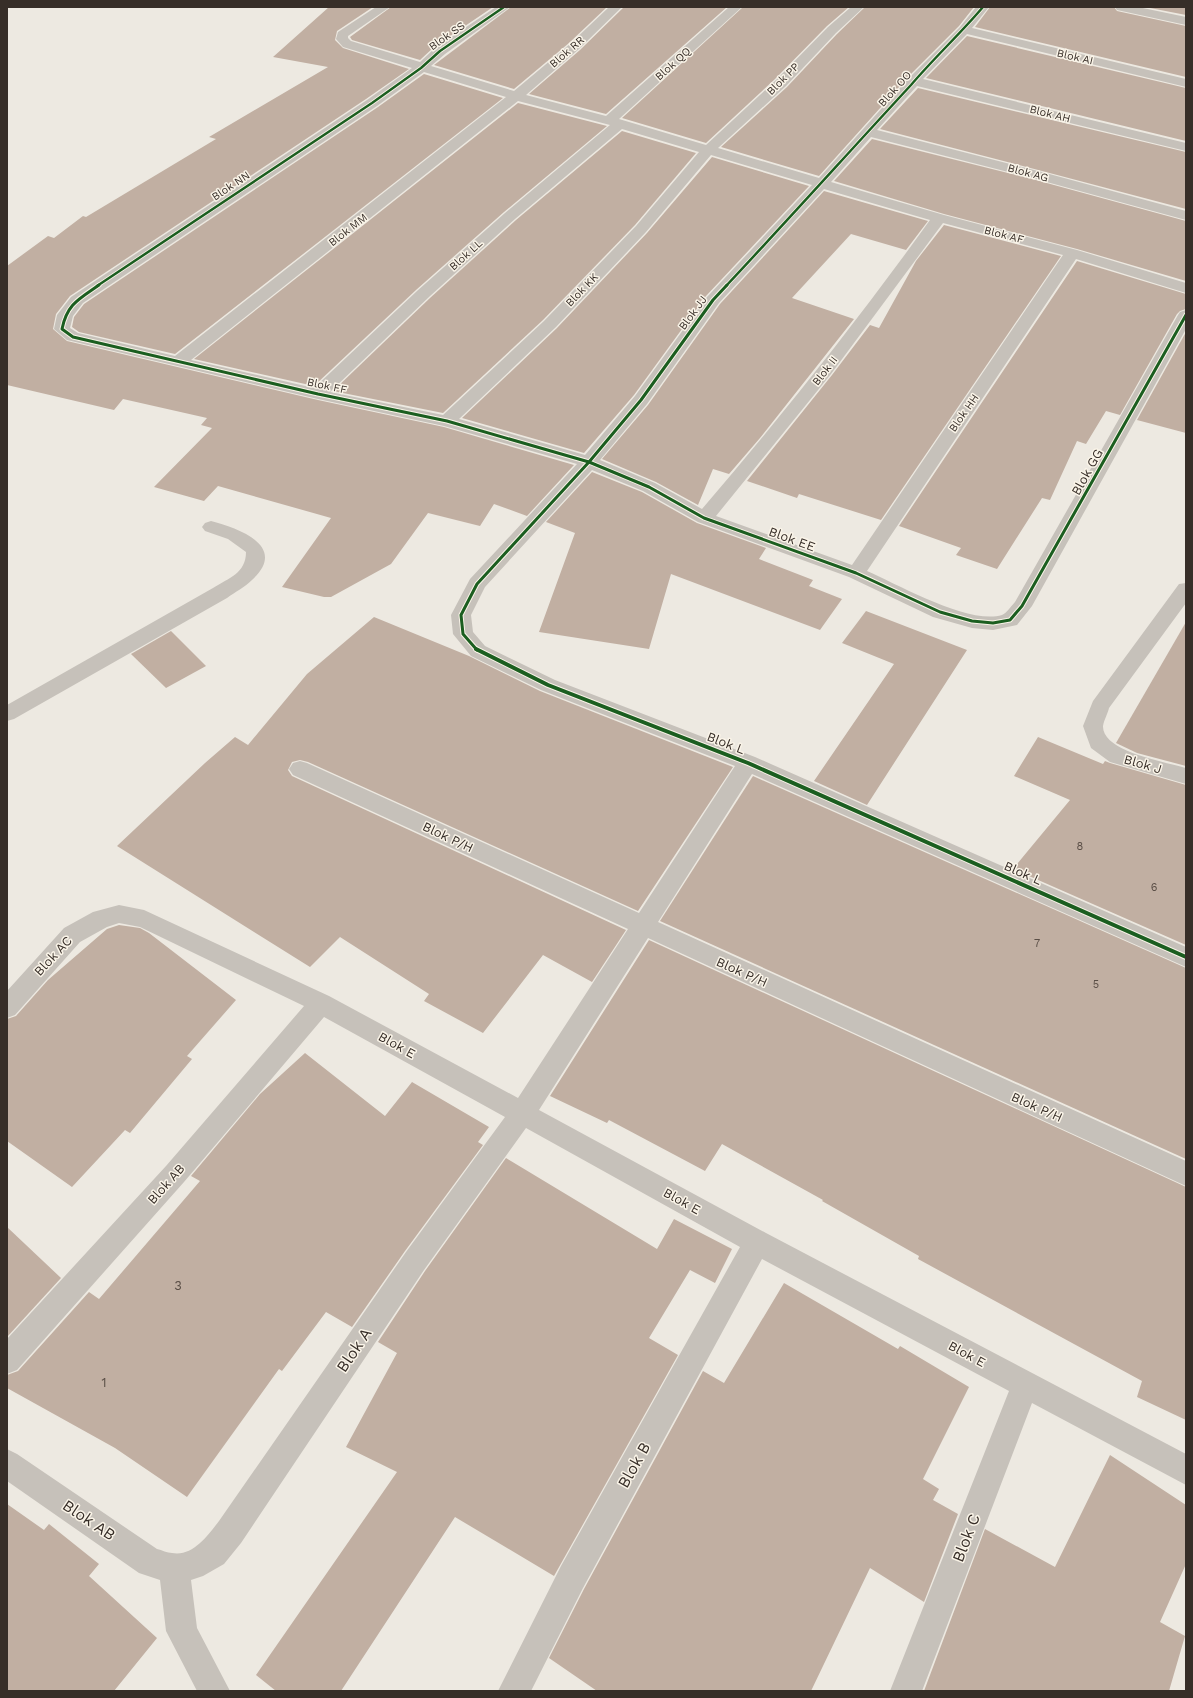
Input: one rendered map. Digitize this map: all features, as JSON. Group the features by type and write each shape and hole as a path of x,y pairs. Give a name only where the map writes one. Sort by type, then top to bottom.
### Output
{"street":[{"name":"Blok AF","path":"384,7 342,35 342,39 347,44 421,68 516,96 614,122 707,151 939,218 1072,253 1186,288"},
{"name":"Blok SS","path":"421,68 440,51 504,7"},
{"name":"Blok RR","path":"516,96 596,27 616,7"},
{"name":"Blok QQ","path":"614,122 736,7"},
{"name":"Blok PP","path":"707,151 781,83 832,30 858,7"},
{"name":"Blok OO","path":"821,184 914,80 964,30 983,7"},
{"path":"1121,7 1186,22"},
{"name":"Blok AI","path":"964,30 1186,83"},
{"name":"Blok NN","path":"62,329 65,315 77,300 365,108 421,68"},
{"name":"Blok AH","path":"914,80 1186,147"},
{"name":"Blok MM","path":"179,361 359,222 516,96"},
{"name":"Blok LL","path":"318,394 440,278 614,122"},
{"name":"Blok AG","path":"869,132 1037,175 1186,216"},
{"name":"Blok KK","path":"447,421 566,307 641,229 707,151"},
{"name":"Blok JJ","path":"589,462 641,400 713,300 821,184"},
{"name":"Blok II","path":"704,518 772,439 892,284 939,218"},
{"name":"Blok HH","path":"856,573 943,442 1002,359 1072,253"},
{"name":"Blok GG","path":"993,623 1010,620 1022,606 1186,315"},
{"name":"Blok FF","path":"62,329 73,337 318,394 447,421 589,462"},
{"name":"Blok EE","path":"589,462 649,486 704,518 856,573 940,612 972,621 993,623"},
{"name":"Blok L","path":"589,462 477,584 461,615 463,634 478,651 548,685 748,763 1186,957"},
{"path":"7,714 220,593 251,572 256,559 255,548 234,535 211,527"},
{"name":"Blok J","path":"1183,599 1100,706 1093,726 1098,743 1117,756 1186,776"},
{"name":"Blok A","path":"174,1569 192,1565 213,1553 230,1532 416,1261 522,1114 748,763"},
{"name":"Blok P/H","path":"300,769 642,927 1186,1174"},
{"name":"Blok AC","path":"7,1008 72,935 101,919 119,914 137,917 176,934"},
{"name":"Blok E","path":"176,934 321,1003 757,1242 1186,1470"},
{"name":"Blok AB","path":"7,1360 175,1174 321,1003"},
{"name":"Blok B","path":"514,1691 572,1577 757,1242"},
{"name":"Blok C","path":"906,1691 1025,1385"},
{"name":"Blok AB","path":"7,1464 150,1562 174,1569"},
{"path":"174,1569 182,1631 214,1691"}],"building":[{"path":"329,7 373,7 337,31 335,40 343,48 409,69 70,296 56,314 53,329 67,341 318,400 444,427 574,465 527,516 494,504 480,526 428,513 391,564 331,597 324,597 282,587 331,518 218,486 204,501 154,487 212,428 201,425 207,418 123,399 114,410 7,385 7,266 48,236 54,238 83,216 86,217 216,139 209,137 328,67 273,57"},
{"path":"391,7 493,7 434,47 420,60 352,40 350,37"},
{"path":"511,7 607,7 569,43 514,89 434,65"},
{"path":"624,7 727,7 606,114 529,94 580,50"},
{"path":"743,7 849,7 827,26 775,79 706,143 622,118"},
{"path":"865,7 974,7 959,26 908,77 819,176 721,147 787,87"},
{"path":"990,7 1114,7 1117,11 1186,26 1186,77 975,27"},
{"path":"1145,7 1186,7 1186,15"},
{"path":"967,36 1186,88 1186,141 926,78"},
{"path":"424,74 503,98 175,354 79,332 72,327 74,317 84,304 378,107"},
{"path":"918,88 1186,152 1186,209 880,129"},
{"path":"518,103 607,126 504,212 416,290 314,386 194,359"},
{"path":"622,131 696,153 635,225 543,320 443,413 333,391 430,298 516,220"},
{"path":"872,139 1032,179 1186,221 1186,281 1077,249 944,214 834,181"},
{"path":"712,157 809,186 706,296 634,395 584,453 462,418 557,328 647,233"},
{"path":"824,191 928,221 906,250 851,234 792,298 854,319 760,438 729,474 713,469 698,505 656,482 602,459 648,405 720,304"},
{"path":"944,225 1061,256 881,520 799,494 797,498 747,481 870,325 879,328 916,261"},
{"path":"1077,261 1186,294 1186,309 1177,314 1120,415 1106,411 1086,444 1077,441 1050,500 1042,498 997,569 956,555 961,548 899,526"},
{"path":"1186,332 1186,433 1137,420"},
{"path":"592,472 642,492 697,523 766,548 759,559 813,580 809,586 842,599 820,630 671,574 649,649 539,632 575,533 546,522"},
{"path":"866,611 967,650 867,805 814,781 894,664 842,643"},
{"path":"374,617 469,656 540,691 733,767 638,911 308,762 300,760 292,762 288,770 292,776 626,930 592,982 543,955 483,1033 424,1001 429,994 340,937 310,967 117,846 205,763 235,737 248,745 307,674"},
{"path":"1186,622 1186,766 1137,753 1116,743"},
{"path":"171,631 206,666 166,688 131,654"},
{"path":"1038,737 1103,764 1105,761 1186,785 1186,945 1013,869 1070,800 1014,776"},
{"path":"753,776 1186,968 1186,1159 660,921"},
{"path":"119,925 140,928 149,933 236,1000 187,1056 192,1059 130,1133 125,1130 72,1187 7,1141 7,1019 16,1016 48,980 107,929"},
{"path":"649,940 1186,1187 1186,1420 1137,1397 1142,1381 918,1259 919,1256 822,1201 823,1200 722,1144 705,1171 609,1120 607,1123 550,1096"},
{"path":"305,1053 385,1116 412,1082 489,1127 478,1142 483,1145 405,1251 352,1327 326,1312 282,1371 279,1369 187,1497 115,1448 7,1388 7,1375 18,1371 89,1292 99,1299 200,1181 191,1176 260,1094"},
{"path":"506,1158 657,1249 674,1219 732,1249 715,1283 690,1270 649,1338 678,1355 554,1576 455,1517 341,1691 276,1691 256,1675 397,1472 346,1447 397,1353 378,1342 425,1271"},
{"path":"7,1227 61,1278 7,1337"},
{"path":"784,1283 898,1349 900,1346 969,1387 923,1479 939,1489 933,1500 958,1514 924,1602 870,1568 811,1691 597,1691 549,1658 584,1589 703,1371 724,1383"},
{"path":"1110,1455 1186,1505 1186,1564 1160,1622 1185,1636 1169,1691 924,1691 985,1529 1055,1567"},
{"path":"7,1504 44,1530 49,1524 99,1564 89,1576 157,1638 114,1691 7,1691"}],"cycle path":[{"path":"504,7 440,51 421,68 372,103 77,300 65,315 62,329 73,337 318,394 447,421 589,462 649,487 704,518 856,573 940,612 972,621 993,623 1010,620 1022,606 1186,315"},
{"path":"983,7 964,30 914,81 792,216 713,300 641,400 589,462 477,584 461,615 463,634 478,651 548,685 748,763 1186,957"}]}
